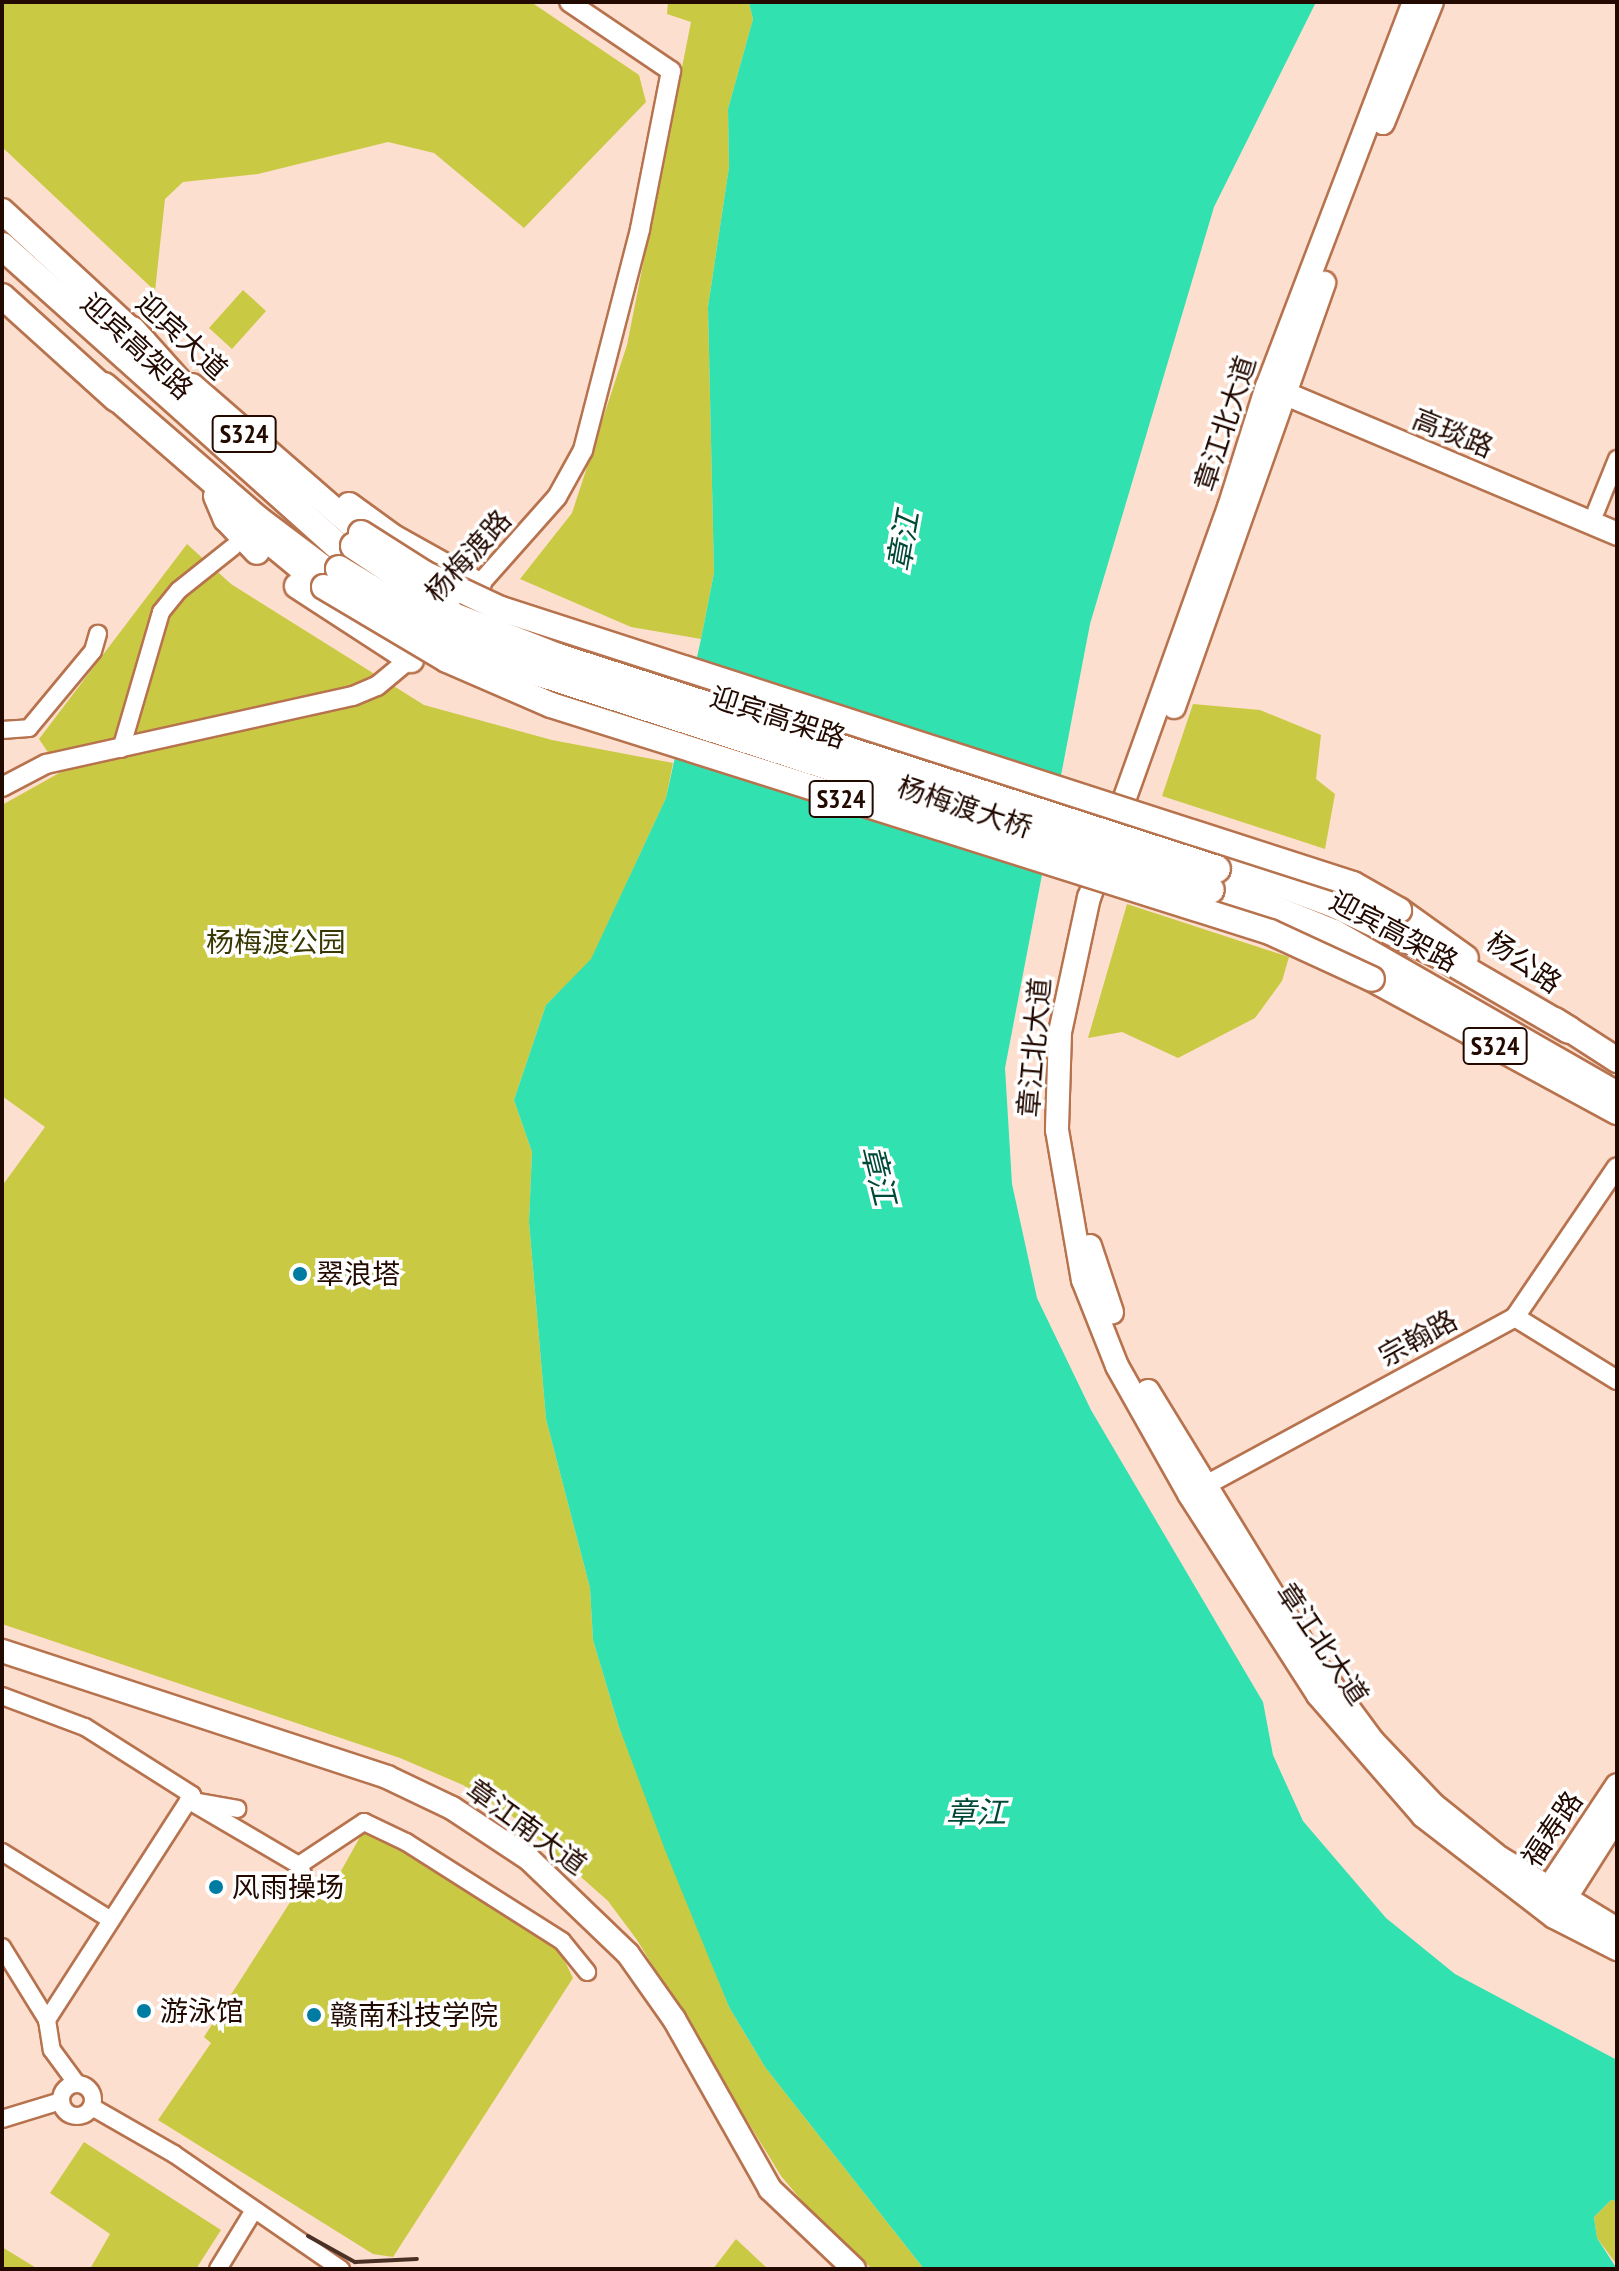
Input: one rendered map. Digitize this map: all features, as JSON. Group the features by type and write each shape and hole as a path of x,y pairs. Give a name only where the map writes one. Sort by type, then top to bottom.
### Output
{"highway":[{"name":"迎宾高架路","path":"2,246 221,457"},
{"name":"迎宾高架路","path":"2,265 343,561"},
{"path":"132,330 194,401 307,509 343,561 398,617 467,634"},
{"path":"104,386 250,513 343,561 467,634"},
{"name":"迎宾高架路","path":"467,634 1214,880"},
{"path":"1214,880 1262,877 1311,894 1380,942 1474,1034"},
{"path":"1214,880 1380,942 1569,1030"},
{"name":"迎宾高架路","path":"1380,942 1617,1095"},
{"name":"迎宾高架路","path":"1436,979 1617,1077"}],"main road":[{"name":"章江北大道","path":"1414,2 1277,383 1240,526 1125,818 1078,991 1069,1080 1074,1176 1098,1276 1131,1361 1197,1490 1313,1660 1373,1741 1434,1805 1550,1903 1617,1949"},
{"name":"章江北大道","path":"1277,383 1401,69 1432,2"},
{"name":"迎宾大道","path":"2,211 132,330 351,508 479,585"},
{"name":"S324","path":"4,303 104,386 216,496 343,561"},
{"name":"高琰路","path":"1277,383 1607,515"},
{"name":"高琰路","path":"1277,383 1617,534"},
{"path":"216,496 236,533 266,561 411,660"},
{"name":"杨梅渡大桥","path":"343,561 434,653 551,705 1270,932 1380,942"},
{"name":"杨梅渡大桥","path":"343,561 424,573 501,609 1327,876 1380,942"},
{"path":"1125,818 1333,890 1380,942"},
{"name":"杨公路","path":"1380,942 1433,936 1617,1060"},
{"name":"S324","path":"1474,1034 1617,1112"},
{"name":"章江南大道","path":"2,1651 359,1766 521,1869 597,1938 653,2009 762,2199 830,2269"},
{"name":"章江南大道","path":"2,1663 407,1794 511,1846 607,1930 674,2019 770,2189 854,2269"},
{"name":"福寿路","path":"1550,1903 1617,1785"},
{"name":"福寿路","path":"1550,1903 1617,1817"},
{"name":"章江北大道","path":"1550,1903 1617,1929"}],"street":[{"name":"杨梅渡路","path":"2,787 46,764 320,706 377,686 411,660 557,497 583,450 640,229 671,71 569,2"},
{"path":"1607,515 1617,459"},
{"path":"121,749 161,612 179,590 233,547"},
{"path":"2,730 29,728 76,673 98,634"},
{"name":"宗翰路","path":"1197,1490 1515,1317 1617,1167"},
{"path":"1515,1317 1617,1380"},
{"path":"2,1696 85,1727 192,1795 47,2020"},
{"path":"188,1800 237,1809"},
{"path":"188,1800 301,1870 364,1822 406,1842 562,1941 587,1972"},
{"path":"2,1852 111,1920"},
{"path":"2,1947 47,2020 52,2050 77,2084 92,2093 92,2107"},
{"path":"2,2119 61,2101 67,2088 77,2084"},
{"path":"61,2101 74,2116 92,2107"},
{"path":"92,2107 341,2269"},
{"path":"218,2269 254,2210"}],"green space":[{"path":"2,2 531,2 639,75 646,102 524,228 434,153 388,142 258,174 183,182 165,199 155,291 2,147"},
{"path":"668,2 749,3 753,19 728,109 729,167 708,307 714,573 701,639 631,627 520,579 572,513 627,345 691,22 667,14"},
{"path":"243,290 266,311 232,349 209,328"},
{"name":"杨梅渡公园","path":"187,544 231,584 424,705 552,740 673,763 666,798 591,960 546,1005 514,1100 532,1152 529,1222 546,1419 590,1588 593,1640 619,1727 729,2007 765,2067 924,2269 872,2269 807,2207 781,2176 637,1940 608,1901 512,1816 463,1785 400,1758 2,1624 2,1186 45,1127 2,1096 2,805 61,772 39,739"},
{"path":"1193,704 1260,710 1321,735 1316,779 1335,794 1325,849 1162,796"},
{"path":"1127,904 1289,957 1282,981 1255,1018 1178,1058 1122,1032 1088,1038"},
{"path":"365,1828 558,1947 573,1978 393,2257 373,2254 158,2120 211,2043 204,2037 303,1882 327,1896"},
{"path":"84,2142 221,2230 196,2269 90,2269 110,2234 50,2193"},
{"path":"1611,2200 1617,2201 1617,2265 1597,2238 1594,2217"},
{"path":"736,2239 768,2269 713,2269"},
{"path":"2,2247 38,2269 2,2269"}],"water":[{"name":"章江","path":"743,2 1316,2 1214,207 1090,624 1005,1068 1012,1184 1037,1298 1091,1410 1263,1702 1273,1755 1303,1821 1386,1918 1455,1974 1617,2060 1617,2201 1611,2200 1594,2217 1597,2238 1617,2269 924,2269 765,2067 729,2007 665,1850 619,1727 593,1640 590,1588 546,1419 529,1222 532,1152 514,1100 546,1005 591,959 666,798 701,639 714,573 708,307 729,167 728,109 753,19 749,3"}],"railway":[{"path":"308,2236 355,2262 417,2259"}],"place":[{"name":"翠浪塔","path":"300,1274"},
{"name":"风雨操场","path":"216,1887"},
{"name":"游泳馆","path":"144,2011"},
{"name":"赣南科技学院","path":"314,2015"}]}
